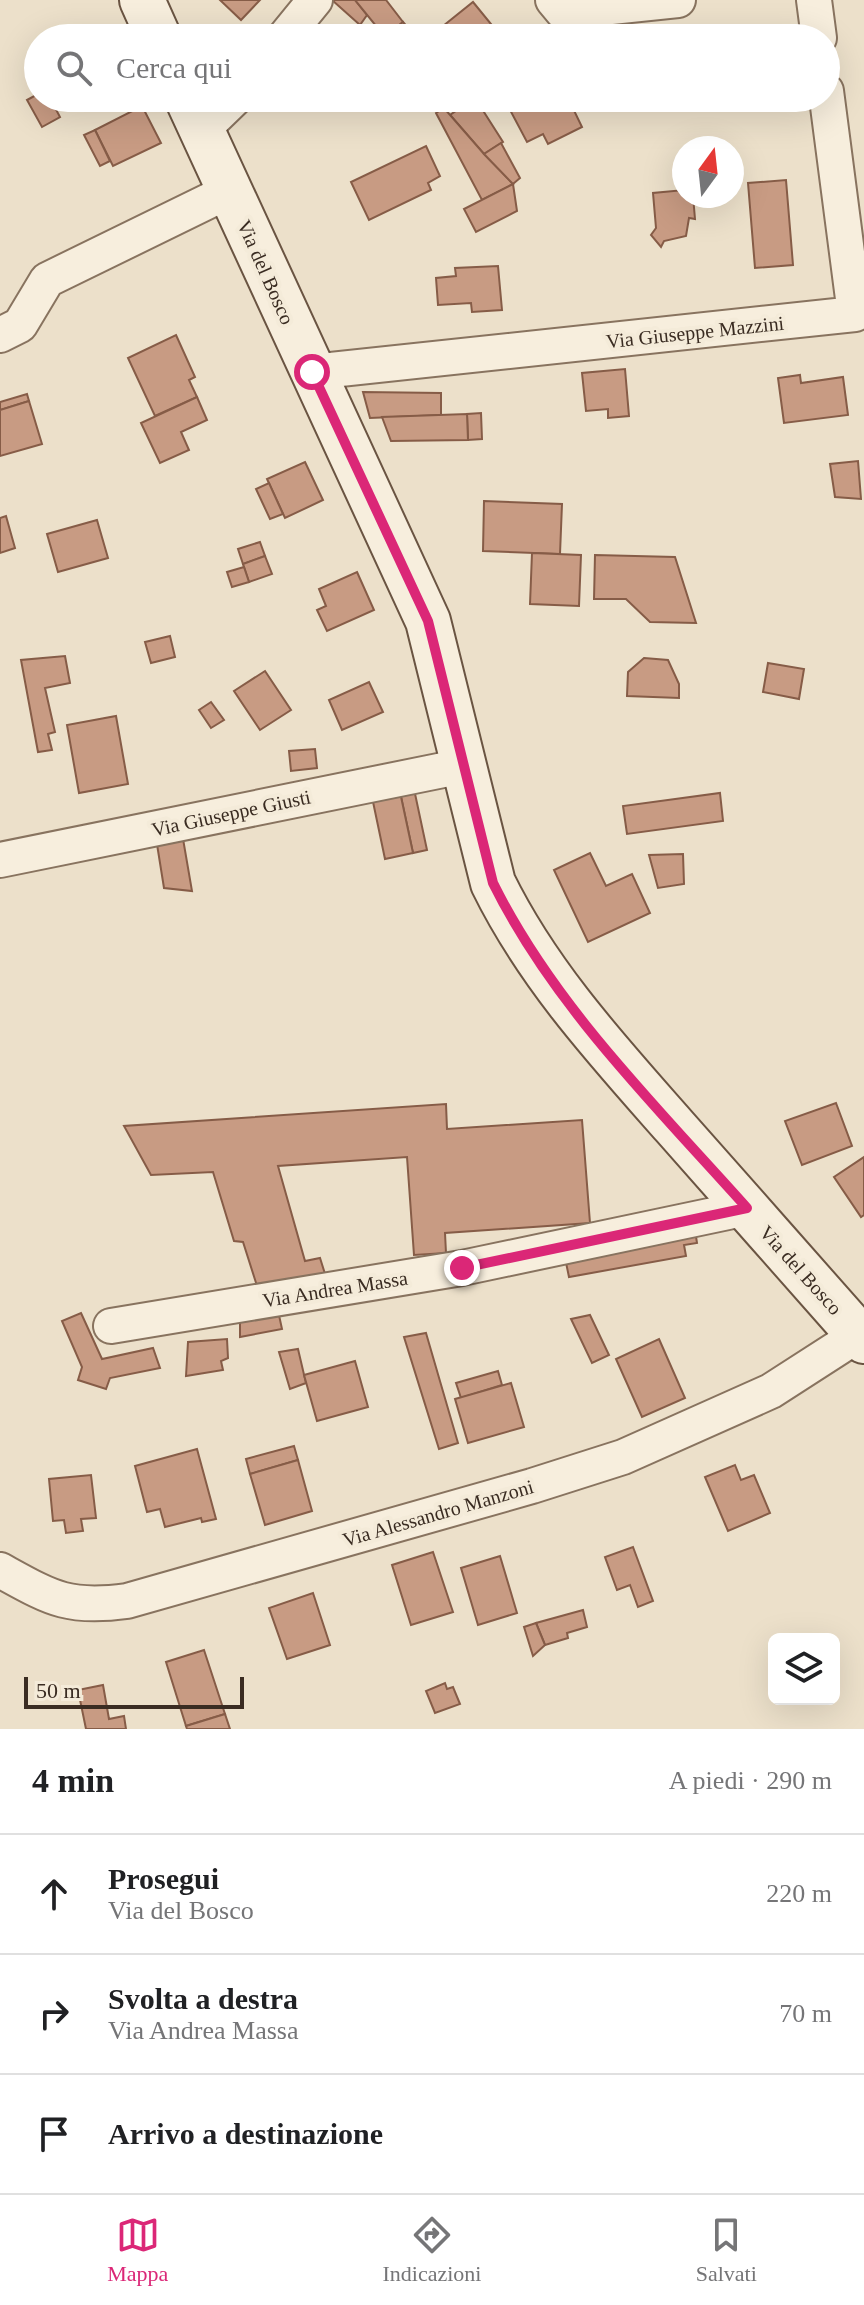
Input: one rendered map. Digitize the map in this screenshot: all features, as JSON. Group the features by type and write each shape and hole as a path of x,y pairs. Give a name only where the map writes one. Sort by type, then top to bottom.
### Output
{"main road":[{"path":"142,0 153,24"},
{"name":"Via del Bosco","path":"194,114 428,621 493,883 538,964 634,1081 861,1338"}],"street":[{"path":"295,24 315,0"},
{"path":"553,0 563,12 678,0"},
{"path":"814,0 817,24"},
{"name":"Via Giuseppe Mazzini","path":"312,372 855,314 829,112"},
{"path":"0,335 20,325 47,280 229,191"},
{"name":"Via Giuseppe Giusti","path":"0,860 463,766"},
{"name":"Via Andrea Massa","path":"111,1326 462,1268 747,1208"},
{"name":"Via Alessandro Manzoni","path":"0,1570 56,1600 85,1607 127,1601 532,1486 623,1457 771,1391 861,1338"}],"building":[{"path":"220,0 260,0 241,20"},
{"path":"332,0 355,0 367,15 359,24"},
{"path":"355,0 386,0 403,22 374,24"},
{"path":"473,2 491,24 446,24"},
{"path":"34,112 57,112 60,117 42,127"},
{"path":"130,112 145,112 161,143 113,166 95,130"},
{"path":"447,112 513,184 482,200 436,113"},
{"path":"454,112 484,112 503,142 484,154 450,115"},
{"path":"511,112 575,112 582,127 548,144 543,134 527,142"},
{"path":"95,130 110,161 100,166 84,135"},
{"path":"501,143 520,178 513,184 484,154"},
{"path":"426,146 440,176 428,183 431,190 369,220 351,182"},
{"path":"786,180 793,265 755,268 748,183"},
{"path":"513,184 517,211 476,232 464,209"},
{"path":"672,191 672,208 694,208 695,219 689,218 686,236 664,241 661,247 651,235 656,228 653,193"},
{"path":"498,266 502,310 472,312 471,303 438,305 436,278 456,276 455,268"},
{"path":"176,335 195,377 189,380 197,397 155,416 128,358"},
{"path":"625,369 629,416 608,418 608,409 586,411 582,373"},
{"path":"800,375 801,383 843,377 848,415 784,423 778,378"},
{"path":"363,392 441,393 441,415 370,418"},
{"path":"27,394 29,401 0,410 0,402"},
{"path":"197,397 207,420 181,432 189,450 160,463 141,423"},
{"path":"29,401 42,444 0,456 0,410"},
{"path":"481,413 482,439 468,440 467,414"},
{"path":"467,414 468,440 391,441 382,417"},
{"path":"858,461 861,499 835,497 830,464"},
{"path":"305,462 323,500 285,518 267,479"},
{"path":"269,483 283,514 270,519 256,489"},
{"path":"484,501 562,504 560,554 483,551"},
{"path":"6,516 15,548 0,553 0,518"},
{"path":"97,520 108,558 58,572 47,534"},
{"path":"260,542 265,556 243,564 238,549"},
{"path":"532,553 581,555 579,606 530,604"},
{"path":"595,555 675,557 696,623 650,622 626,599 594,599"},
{"path":"265,556 272,574 249,582 243,564"},
{"path":"244,567 249,582 232,587 227,572"},
{"path":"357,572 374,610 327,631 317,610 326,606 319,589"},
{"path":"170,636 175,657 151,663 145,642"},
{"path":"65,656 70,683 45,688 55,732 48,734 52,750 38,752 21,660"},
{"path":"644,658 668,660 679,684 679,698 627,696 628,672"},
{"path":"768,663 804,669 799,699 763,692"},
{"path":"265,671 291,710 260,730 234,691"},
{"path":"369,682 383,712 342,730 329,700"},
{"path":"211,702 224,720 211,728 199,710"},
{"path":"116,716 128,784 79,793 67,725"},
{"path":"315,749 317,768 291,771 289,751"},
{"path":"414,789 427,850 413,853 400,792"},
{"path":"400,792 413,853 385,859 372,797"},
{"path":"720,793 723,821 627,834 623,806"},
{"path":"182,833 192,891 164,888 156,838"},
{"path":"590,853 606,886 632,874 650,913 588,942 554,870"},
{"path":"683,854 684,884 658,888 649,855"},
{"path":"836,1103 852,1146 802,1165 785,1121"},
{"path":"446,1104 447,1129 582,1120 590,1223 445,1233 446,1253 414,1255 407,1157 278,1166 305,1261 320,1258 326,1277 258,1289 243,1242 234,1241 213,1172 151,1175 124,1126"},
{"path":"864,1157 864,1215 861,1217 834,1177"},
{"path":"695,1230 697,1243 684,1245 686,1256 569,1277 564,1253"},
{"path":"277,1306 282,1329 240,1337 240,1312"},
{"path":"81,1313 102,1359 153,1348 160,1368 110,1378 106,1389 78,1380 82,1367 62,1321"},
{"path":"590,1315 609,1355 592,1363 571,1319"},
{"path":"426,1333 458,1443 439,1449 404,1337"},
{"path":"227,1339 228,1358 221,1361 223,1370 186,1376 188,1342"},
{"path":"659,1339 685,1398 642,1417 616,1359"},
{"path":"298,1349 306,1383 290,1389 279,1352"},
{"path":"355,1361 368,1407 317,1421 304,1375"},
{"path":"498,1371 502,1385 461,1398 456,1383"},
{"path":"511,1383 524,1427 468,1443 455,1399"},
{"path":"294,1446 298,1460 250,1474 246,1459"},
{"path":"197,1449 216,1519 202,1522 201,1518 165,1527 160,1509 147,1512 135,1466"},
{"path":"298,1460 312,1511 265,1525 250,1474"},
{"path":"735,1465 741,1480 754,1475 770,1513 728,1531 705,1477"},
{"path":"91,1475 96,1518 81,1519 83,1531 66,1533 64,1520 53,1521 49,1479"},
{"path":"633,1547 653,1601 638,1607 630,1585 617,1590 605,1557"},
{"path":"433,1552 453,1612 411,1625 392,1565"},
{"path":"500,1556 517,1613 478,1625 461,1568"},
{"path":"313,1593 330,1645 287,1659 269,1608"},
{"path":"583,1610 587,1627 567,1633 568,1638 545,1645 536,1623"},
{"path":"536,1623 545,1645 533,1656 524,1627"},
{"path":"204,1650 225,1714 186,1726 166,1662"},
{"path":"445,1683 447,1689 453,1687 460,1704 435,1713 426,1691"},
{"path":"103,1685 109,1719 124,1716 126,1729 86,1729 78,1690"},
{"path":"225,1714 230,1729 187,1729 186,1726"}],"route":[{"path":"312,372 428,621 493,883 512,921 538,964 634,1081 747,1208 462,1268"}]}
